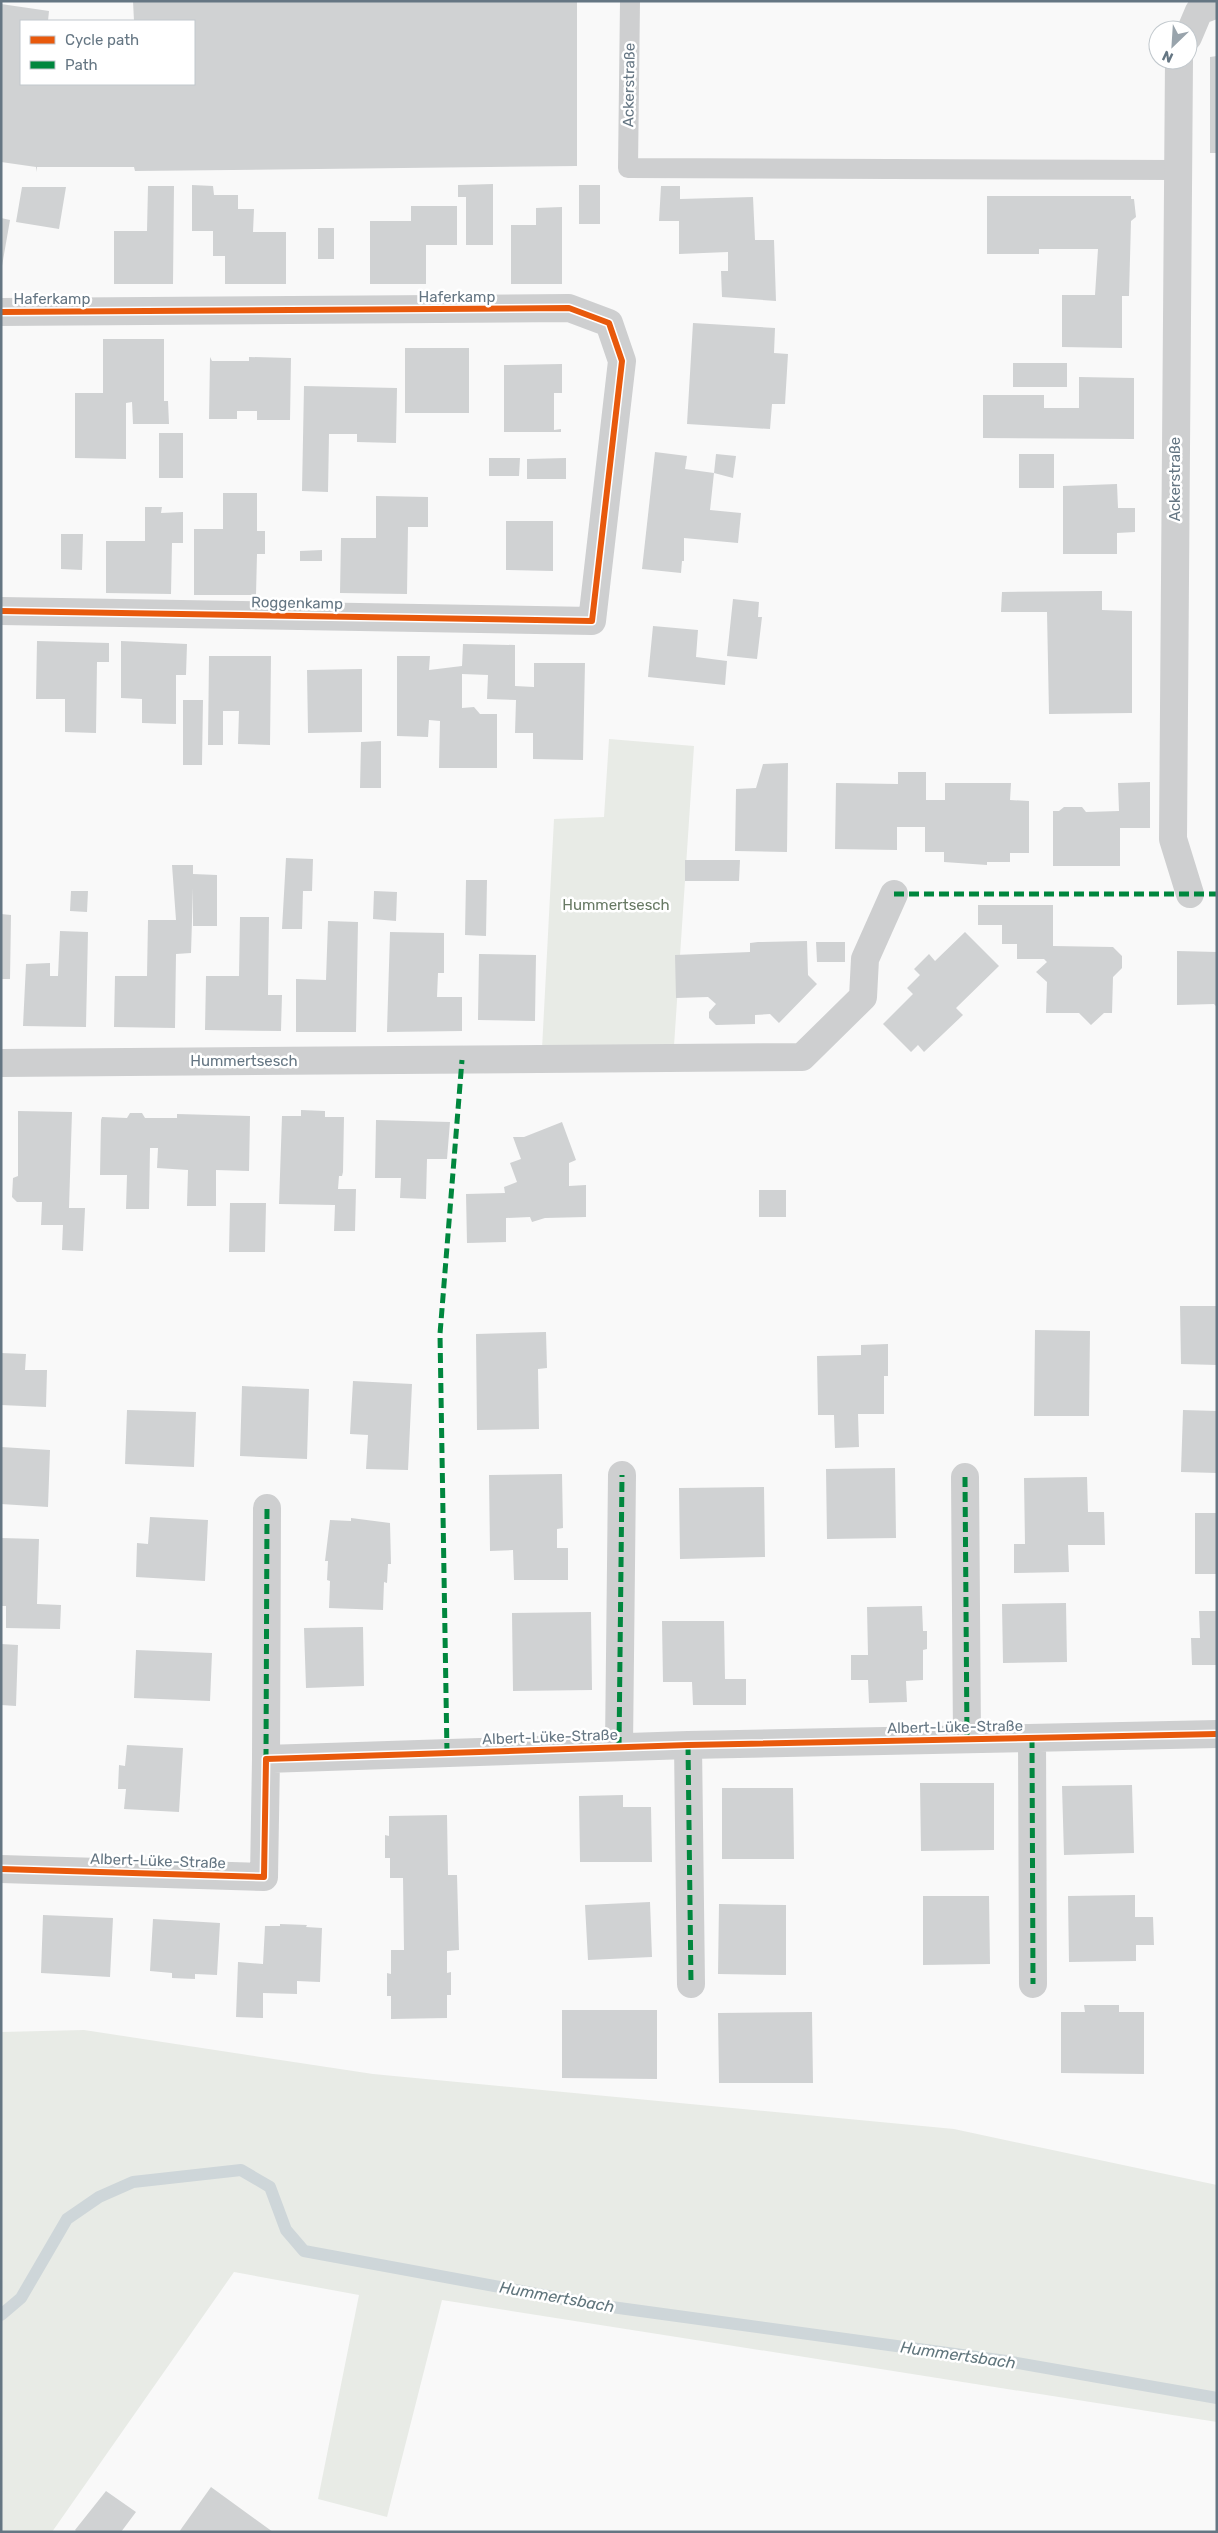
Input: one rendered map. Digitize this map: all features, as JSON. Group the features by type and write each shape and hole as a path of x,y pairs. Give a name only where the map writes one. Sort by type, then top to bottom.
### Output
{"street":[{"path":"1195,20 1199,11 1217,4"},
{"name":"Ackerstraße","path":"1179,70 1173,839 1190,894"},
{"name":"Haferkamp","path":"1,312 569,308 609,322 622,362 592,621"},
{"name":"Roggenkamp","path":"1,611 592,621"},
{"name":"Hummertsesch","path":"1,1063 802,1057 864,997 865,959 894,894"},
{"name":"Albert-Lüke-Straße","path":"619,1747 622,1475"},
{"name":"Albert-Lüke-Straße","path":"965,1476 967,1739"},
{"name":"Albert-Lüke-Straße","path":"1,1868 264,1877 268,1508"},
{"name":"Albert-Lüke-Straße","path":"266,1759 688,1745 1217,1734"},
{"name":"Albert-Lüke-Straße","path":"1032,1738 1032,1984"},
{"path":"688,1745 691,1984"}],"lane":[{"name":"Ackerstraße","path":"630,1 628,168 1177,170"}],"green space":[{"name":"Hummertsesch","path":"609,739 694,746 674,1046 542,1049 554,819 604,817"},
{"path":"84,2030 373,2074 954,2129 1217,2185 1217,2422 442,2300 387,2517 318,2499 359,2295 234,2272 52,2532 1,2532 1,2032"}],"building":[{"path":"133,1 577,1 577,166 135,171 134,167 37,167 37,172 36,167 1,162 1,4 49,11 48,20 20,20 20,85 195,85 195,20 134,20"},
{"path":"1217,56 1217,153 1210,153 1210,57"},
{"path":"493,184 493,245 466,245 466,197 458,197 458,185"},
{"path":"192,185 213,186 214,195 238,195 238,209 254,209 253,232 286,232 286,284 225,284 225,256 213,256 213,231 192,231"},
{"path":"579,185 600,185 600,224 579,224"},
{"path":"148,186 174,186 173,284 114,284 114,231 147,231"},
{"path":"661,186 680,186 680,199 753,197 755,240 774,240 776,301 722,297 721,271 728,271 728,252 679,254 679,221 659,221"},
{"path":"22,187 66,187 59,229 16,222"},
{"path":"987,196 1131,196 1131,199 1134,199 1136,217 1131,221 1129,296 1122,296 1122,348 1062,347 1062,295 1095,295 1098,249 1039,249 1039,254 987,254"},
{"path":"411,206 457,206 457,245 426,245 426,284 370,284 370,221 411,221"},
{"path":"562,207 562,284 511,284 511,225 536,225 536,208"},
{"path":"1,218 10,220 2,266 1,266"},
{"path":"318,228 334,228 334,259 318,259"},
{"path":"693,323 775,328 774,353 788,354 785,404 772,404 770,429 687,424"},
{"path":"103,339 164,339 164,401 168,401 169,424 133,424 132,402 126,403 126,459 75,458 75,393 103,393"},
{"path":"405,348 469,348 469,413 405,413"},
{"path":"210,357 212,361 249,361 249,357 291,358 290,420 257,420 257,411 237,411 237,419 209,419"},
{"path":"1013,363 1067,363 1067,387 1013,387"},
{"path":"562,364 562,393 554,393 554,430 561,429 561,432 504,432 504,365"},
{"path":"1079,377 1134,378 1134,439 983,438 983,395 1044,395 1044,408 1079,408"},
{"path":"304,386 397,388 396,443 357,442 357,434 329,434 328,492 302,491"},
{"path":"159,433 183,433 183,478 159,478"},
{"path":"655,452 687,456 685,469 714,473 710,510 741,513 738,543 684,538 684,561 682,561 681,573 642,569"},
{"path":"716,454 736,456 733,478 714,473"},
{"path":"1019,454 1054,454 1054,488 1019,488"},
{"path":"489,458 520,458 519,476 489,476"},
{"path":"566,458 566,479 527,479 527,459"},
{"path":"1117,484 1118,508 1135,508 1135,532 1117,533 1117,554 1063,554 1063,486"},
{"path":"223,493 257,493 257,531 265,531 265,554 257,554 256,595 194,595 194,529 223,529"},
{"path":"376,496 428,497 428,527 408,527 407,594 340,593 341,538 376,538"},
{"path":"145,507 162,507 161,513 183,512 183,543 172,543 171,594 106,593 106,541 145,541"},
{"path":"506,521 553,521 553,571 506,570"},
{"path":"61,534 83,534 82,570 61,569"},
{"path":"322,550 322,561 300,561 300,551"},
{"path":"1102,591 1102,610 1132,611 1132,713 1049,714 1047,612 1001,612 1002,592"},
{"path":"733,599 759,602 758,617 762,617 757,659 727,656"},
{"path":"653,626 698,630 696,657 727,661 725,685 648,677"},
{"path":"37,641 109,643 109,662 97,662 96,733 65,732 65,699 36,699"},
{"path":"121,641 187,644 186,675 176,675 176,724 142,723 142,699 121,698"},
{"path":"463,644 515,645 515,686 534,687 534,663 585,663 583,760 533,759 533,733 515,733 516,700 487,699 488,675 462,674 462,708 474,707 480,714 497,714 497,768 439,768 440,721 429,720 428,737 397,736 397,656 430,656 429,670 462,666"},
{"path":"209,656 271,656 270,745 238,744 239,711 223,711 223,745 208,745"},
{"path":"362,669 362,732 308,733 307,670"},
{"path":"183,700 203,700 202,765 183,765"},
{"path":"381,741 381,788 360,788 361,742"},
{"path":"788,763 787,852 735,851 736,789 756,788 763,764"},
{"path":"898,772 926,772 926,800 945,800 945,783 1011,783 1010,800 1029,801 1029,853 1010,853 1010,862 987,862 987,865 944,862 944,852 925,852 925,827 897,827 897,850 835,849 836,783 898,784"},
{"path":"1150,782 1150,828 1120,828 1120,866 1053,866 1053,811 1059,811 1064,807 1082,807 1086,812 1119,811 1118,783"},
{"path":"286,858 313,859 312,891 303,891 302,929 282,929"},
{"path":"685,860 740,860 739,881 685,881"},
{"path":"172,865 193,865 193,874 217,875 217,926 193,926 193,888 191,953 176,954 175,1028 114,1027 115,976 147,976 148,920 176,920"},
{"path":"466,880 487,880 486,936 465,935"},
{"path":"71,891 88,891 87,912 70,911"},
{"path":"374,891 397,892 396,921 373,919"},
{"path":"978,905 1053,905 1053,946 1113,947 1122,956 1122,968 1113,977 1112,1013 1104,1013 1091,1025 1079,1013 1046,1013 1047,982 1036,972 1047,962 1044,959 1017,959 1017,944 1002,944 1002,925 978,925"},
{"path":"1,914 11,915 10,979 1,979"},
{"path":"240,917 269,917 268,995 282,995 281,1031 205,1030 206,976 239,976"},
{"path":"328,921 358,922 356,1032 296,1032 296,979 326,980"},
{"path":"60,931 88,932 86,1027 23,1026 26,964 50,963 50,976 58,976"},
{"path":"390,932 444,933 444,973 438,973 437,997 462,997 462,1031 387,1032"},
{"path":"965,932 999,966 956,1008 963,1015 924,1052 918,1045 911,1052 883,1024 913,994 907,988 920,975 914,969 929,954 935,961"},
{"path":"807,941 808,975 817,984 779,1023 770,1014 755,1015 755,1024 716,1025 709,1018 709,1012 716,1004 708,997 676,998 675,955 750,952 750,943"},
{"path":"816,942 845,942 845,962 817,962"},
{"path":"1177,951 1217,952 1217,1007 1214,1004 1177,1005"},
{"path":"479,954 536,955 535,1021 478,1020"},
{"path":"301,1110 325,1111 325,1117 344,1117 343,1172 342,1176 339,1176 338,1189 356,1189 355,1231 334,1231 335,1205 279,1204 282,1116 301,1116"},
{"path":"18,1111 72,1112 69,1208 85,1208 83,1251 62,1250 63,1225 41,1225 42,1202 17,1202 12,1197 13,1178 18,1176"},
{"path":"130,1113 142,1113 145,1118 177,1118 177,1114 250,1116 249,1171 216,1170 216,1206 187,1206 188,1170 157,1168 158,1148 150,1148 149,1209 126,1209 127,1175 100,1175 101,1120 102,1117 127,1118"},
{"path":"376,1120 450,1122 447,1159 427,1159 426,1199 400,1198 401,1178 375,1178"},
{"path":"562,1122 576,1160 569,1163 569,1186 586,1185 586,1217 545,1218 532,1222 530,1217 506,1218 506,1242 467,1243 466,1194 505,1193 504,1187 517,1182 510,1163 521,1159 513,1137 524,1137"},
{"path":"759,1190 786,1190 786,1217 759,1217"},
{"path":"230,1203 266,1203 265,1252 229,1252"},
{"path":"1180,1306 1217,1306 1217,1365 1181,1364"},
{"path":"1035,1330 1090,1331 1089,1416 1034,1416"},
{"path":"546,1332 547,1368 538,1369 539,1429 477,1430 476,1334"},
{"path":"888,1344 888,1376 884,1376 884,1414 858,1414 859,1447 835,1448 834,1415 818,1415 817,1356 861,1355 861,1345"},
{"path":"1,1353 26,1354 25,1370 47,1370 46,1407 1,1405"},
{"path":"353,1381 412,1384 408,1470 366,1469 368,1435 350,1434"},
{"path":"242,1386 309,1389 307,1459 240,1456"},
{"path":"127,1410 196,1412 194,1467 125,1464"},
{"path":"1183,1410 1217,1411 1217,1473 1181,1472"},
{"path":"1,1447 50,1450 48,1507 1,1504"},
{"path":"895,1468 896,1538 827,1539 826,1469"},
{"path":"562,1474 563,1528 557,1529 557,1548 568,1548 568,1580 514,1580 513,1550 490,1551 489,1475"},
{"path":"1087,1477 1088,1512 1104,1512 1105,1545 1068,1545 1069,1572 1014,1573 1014,1544 1025,1544 1024,1478"},
{"path":"764,1487 765,1557 680,1559 679,1488"},
{"path":"1195,1513 1217,1513 1217,1574 1195,1574"},
{"path":"150,1517 208,1520 205,1581 136,1577 137,1543 148,1544"},
{"path":"351,1518 390,1523 391,1564 388,1564 387,1583 384,1582 383,1610 329,1608 330,1581 327,1580 328,1561 325,1561 330,1520 351,1521"},
{"path":"1,1538 39,1539 37,1604 61,1605 60,1629 6,1628 6,1606 1,1606"},
{"path":"1066,1603 1067,1662 1003,1663 1002,1604"},
{"path":"922,1606 923,1631 927,1631 927,1649 923,1650 923,1680 906,1681 907,1702 869,1703 868,1680 851,1680 851,1655 868,1655 867,1607"},
{"path":"1199,1611 1217,1611 1217,1665 1192,1665 1191,1638 1200,1638"},
{"path":"591,1612 592,1690 513,1691 512,1613"},
{"path":"662,1621 724,1621 725,1679 746,1679 746,1705 693,1705 692,1682 663,1682"},
{"path":"363,1627 364,1686 306,1688 304,1628"},
{"path":"1,1644 18,1645 16,1706 1,1705"},
{"path":"136,1650 212,1653 210,1701 134,1698"},
{"path":"127,1745 183,1748 179,1812 124,1809 126,1789 118,1789 119,1765 125,1766"},
{"path":"920,1783 994,1783 994,1850 921,1851"},
{"path":"1132,1785 1134,1853 1064,1855 1062,1786"},
{"path":"722,1788 793,1788 794,1859 722,1859"},
{"path":"623,1795 623,1807 651,1807 652,1862 580,1862 579,1796"},
{"path":"447,1815 448,1875 457,1875 459,1950 447,1951 447,1973 451,1972 451,1995 447,1995 447,2018 391,2019 391,1996 387,1996 387,1973 391,1974 391,1950 404,1950 403,1878 390,1878 390,1858 385,1858 385,1835 389,1836 389,1816"},
{"path":"1135,1895 1135,1917 1153,1917 1154,1945 1136,1945 1136,1961 1069,1962 1068,1896"},
{"path":"923,1896 989,1896 990,1964 923,1965"},
{"path":"650,1902 652,1957 588,1960 585,1905"},
{"path":"719,1904 786,1905 786,1975 718,1974"},
{"path":"43,1915 113,1918 110,1977 41,1973"},
{"path":"153,1919 220,1923 217,1975 195,1974 195,1979 172,1978 172,1973 150,1971"},
{"path":"280,1924 307,1925 306,1927 322,1928 320,1982 297,1981 297,1994 263,1993 263,2018 236,2017 238,1962 263,1964 265,1926 280,1926"},
{"path":"1084,2005 1119,2005 1119,2012 1144,2012 1144,2074 1061,2073 1061,2012 1085,2012"},
{"path":"562,2010 657,2010 657,2079 562,2078"},
{"path":"812,2012 813,2083 719,2083 718,2013"},
{"path":"211,2487 273,2532 179,2532"},
{"path":"106,2491 136,2512 121,2532 77,2532 75,2530"}],"waterway":[{"name":"Hummertsbach","path":"1,2315 21,2298 67,2219 99,2197 133,2182 241,2170 270,2187 286,2230 304,2251 597,2305 1006,2361 1217,2398"}],"marked path":[{"path":"894,894 1217,894"},
{"path":"447,1753 440,1334 462,1060"},
{"path":"619,1747 622,1475"},
{"path":"965,1477 967,1739"},
{"path":"266,1759 267,1508"},
{"path":"1032,1738 1033,1984"},
{"path":"688,1745 691,1984"}],"cycle path":[{"path":"1,312 569,308 609,323 622,361 592,621 1,611"},
{"path":"1,1869 264,1877 266,1759 688,1745 1217,1734"}]}
